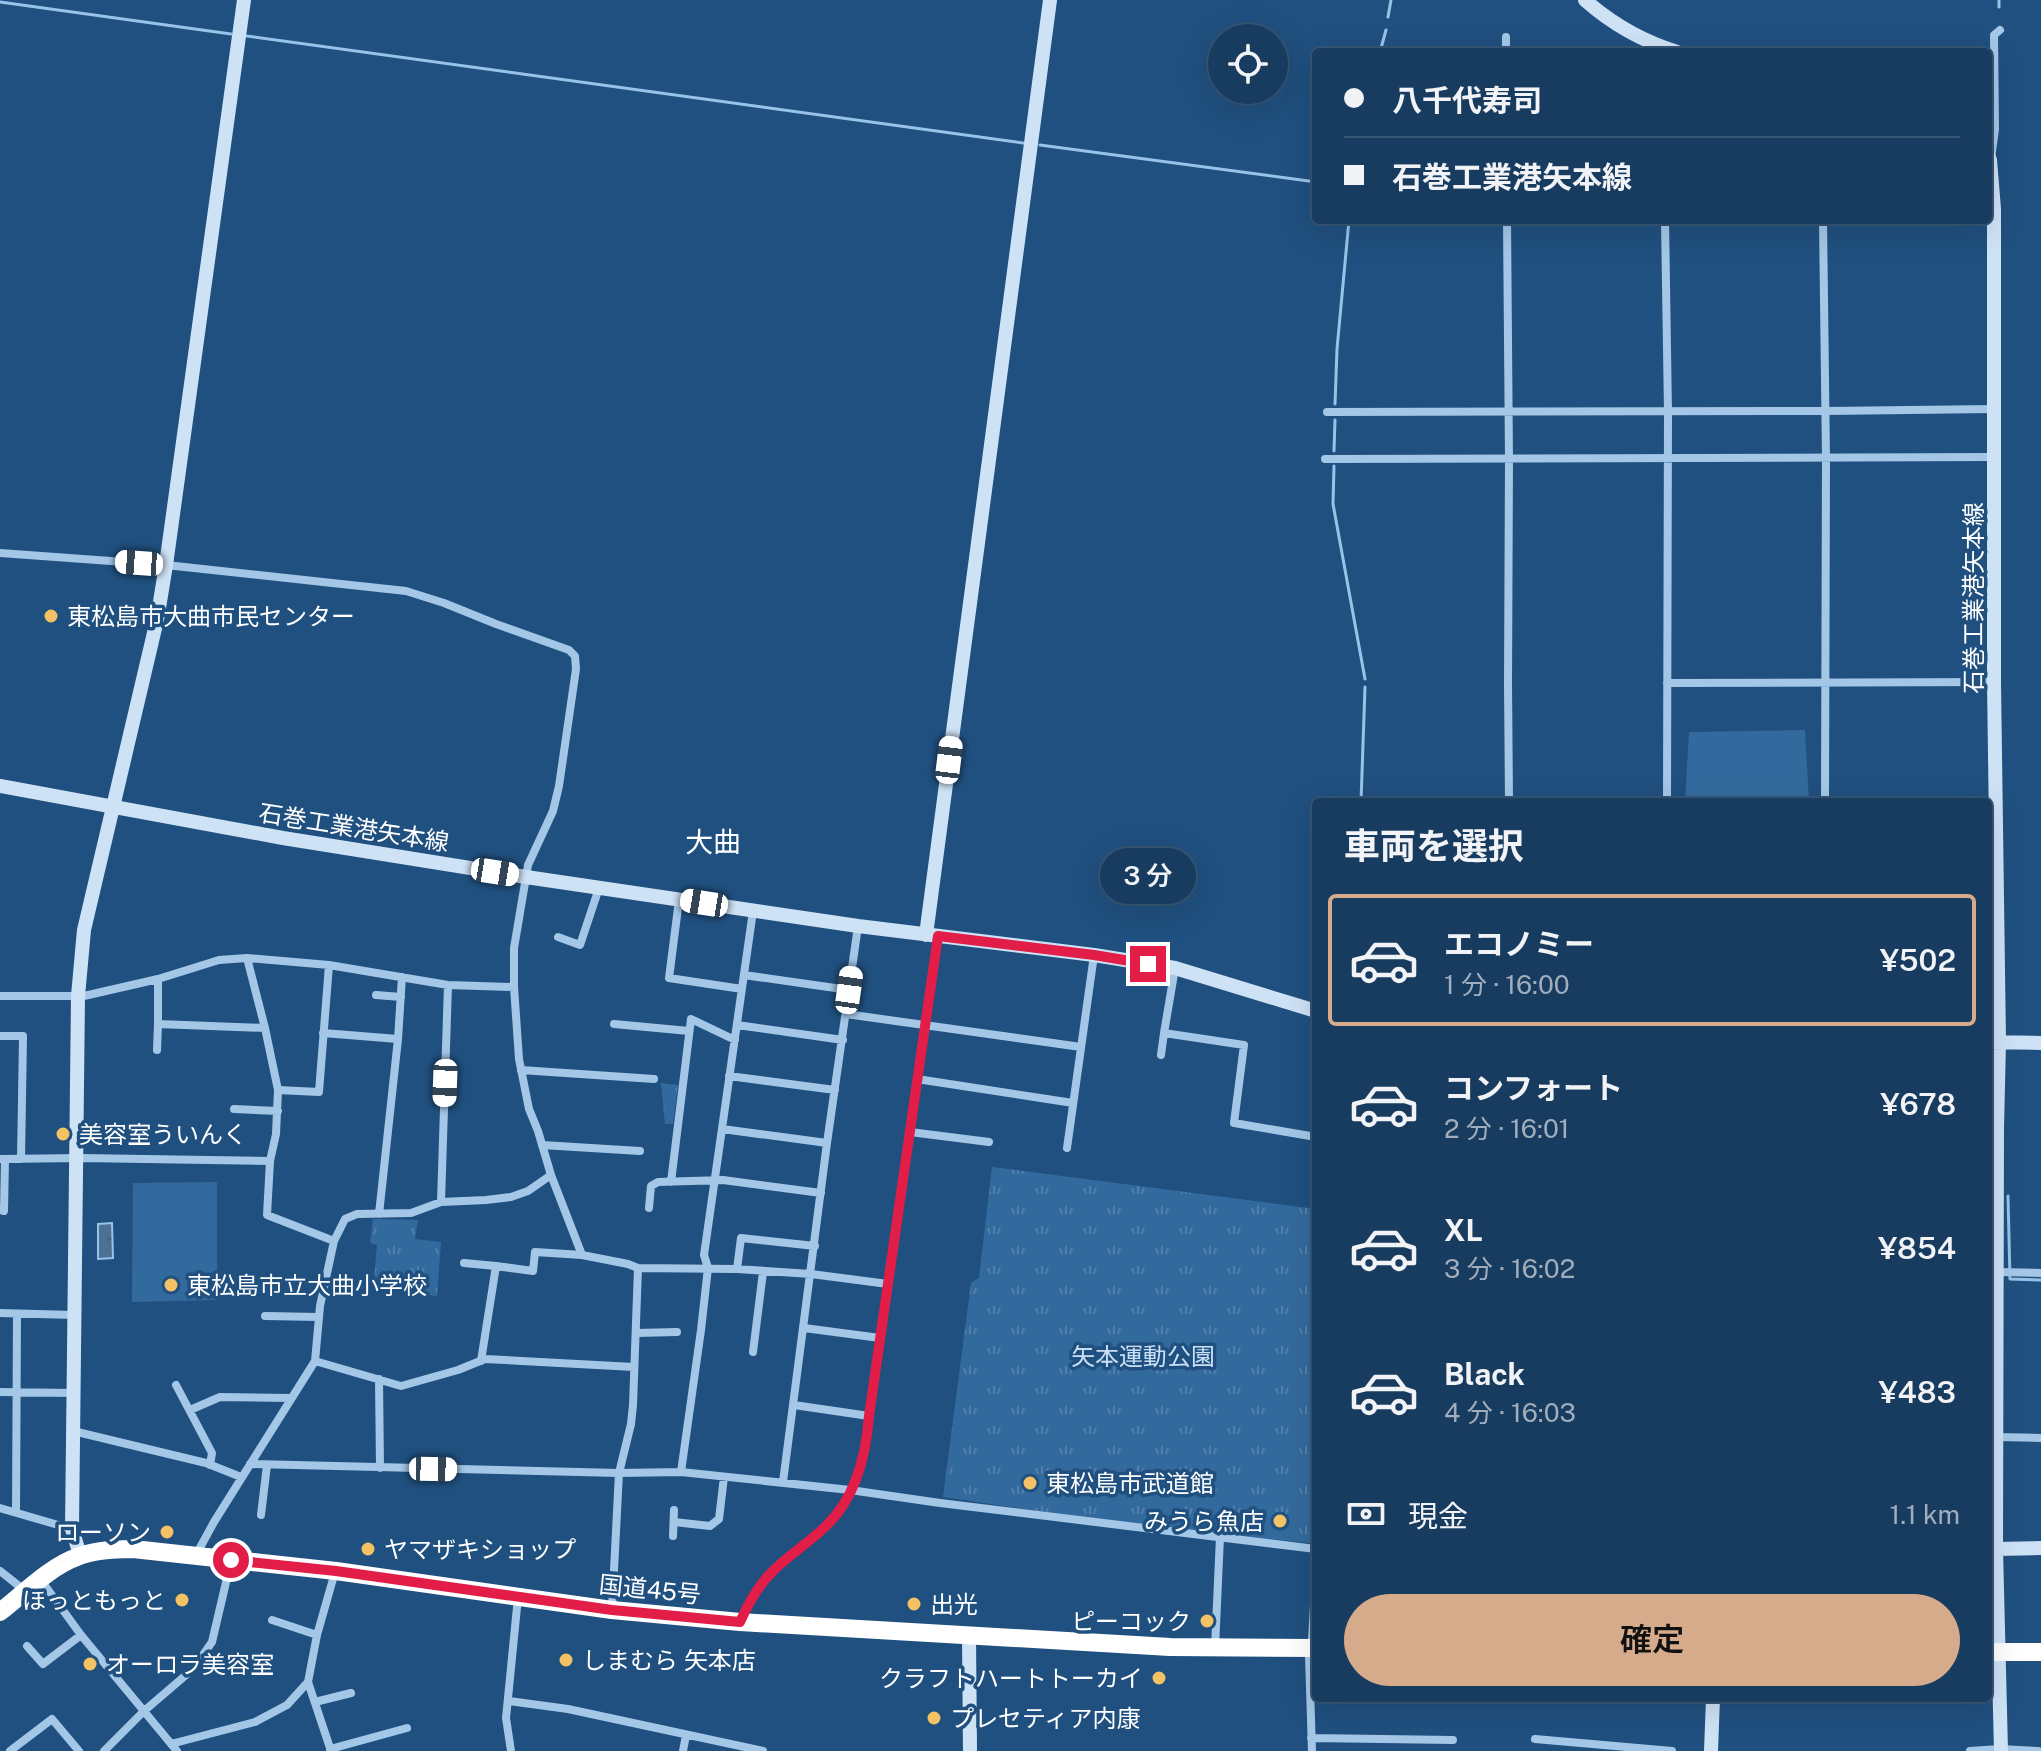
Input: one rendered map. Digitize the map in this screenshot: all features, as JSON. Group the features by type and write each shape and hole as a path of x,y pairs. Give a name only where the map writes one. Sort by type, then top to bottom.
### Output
{"highway":[{"name":"国道45号","path":"0,1612 66,1561 80,1555 121,1549 336,1571 612,1610 740,1622 1215,1648 1312,1648"},
{"path":"1994,1652 2041,1652"}],"street":[{"path":"80,1555 72,1529 78,996 84,930 157,620 244,0"},
{"path":"740,1622 748,1604 772,1571 829,1523 850,1490 867,1444 925,1024 932,935 1050,0"},
{"path":"1585,0 1626,31 1667,48"},
{"path":"1992,144 1995,129 1994,35 2000,30"},
{"path":"1506,37 1506,48"},
{"name":"石巻工業港矢本線","path":"1992,189 1992,1128 2006,1272 1992,1421 1996,1437 1992,1492 1994,1652 2000,1750"},
{"path":"1507,224 1509,798"},
{"path":"1665,224 1667,798"},
{"path":"1823,224 1825,798"},
{"path":"1327,412 1994,409"},
{"path":"1325,459 1994,457"},
{"path":"0,553 166,565 406,591 569,650 575,656 576,669 559,786 553,811 528,865 514,948 514,987 521,1070 529,1109 582,1255"},
{"path":"1667,683 1994,682"},
{"name":"石巻工業港矢本線","path":"0,786 112,808 526,877 858,926 1175,968 1312,1010"},
{"path":"558,937 584,946 599,888"},
{"path":"679,900 669,978 742,989"},
{"path":"681,1472 708,1268 704,1255 753,911"},
{"path":"783,1482 858,926"},
{"path":"1067,1148 1094,955"},
{"path":"0,996 78,996 158,979 219,960 247,958 329,965 448,985 514,987"},
{"path":"247,958 278,1090 267,1215 334,1241"},
{"path":"278,1090 319,1092 329,965"},
{"path":"1161,1055 1175,968"},
{"path":"744,975 849,990"},
{"path":"379,1214 402,977"},
{"path":"157,1050 158,979"},
{"path":"441,1202 448,985"},
{"path":"376,995 401,997"},
{"path":"846,1014 1081,1047"},
{"path":"671,1182 691,1019 735,1040"},
{"path":"158,1024 265,1028"},
{"path":"614,1024 689,1031"},
{"path":"737,1025 843,1040"},
{"path":"323,1033 398,1039"},
{"path":"1164,1033 1244,1045 1234,1123 1312,1136"},
{"path":"0,1036 23,1036 21,1159"},
{"path":"1993,1042 2041,1043"},
{"path":"521,1070 654,1079"},
{"path":"729,1076 835,1090"},
{"path":"917,1079 1073,1103"},
{"path":"234,1109 278,1111"},
{"path":"722,1129 827,1143"},
{"path":"910,1132 989,1142"},
{"path":"542,1145 640,1151"},
{"path":"0,1210 4,1211 3,1159 270,1161"},
{"path":"196,1556 241,1477 315,1361 319,1317 334,1241 345,1219 357,1214 411,1213 441,1202 511,1197 528,1191 551,1175"},
{"path":"649,1208 651,1186 658,1182 723,1180 821,1193"},
{"path":"737,1269 741,1238 815,1246"},
{"path":"464,1263 533,1271 535,1252 582,1255 638,1268 737,1269 888,1284"},
{"path":"481,1361 496,1266"},
{"path":"612,1610 619,1473 631,1424 638,1268"},
{"path":"753,1352 763,1272"},
{"path":"2006,1272 2041,1273"},
{"path":"0,1313 74,1315"},
{"path":"16,1512 17,1314"},
{"path":"265,1316 319,1317"},
{"path":"804,1328 880,1338"},
{"path":"636,1333 677,1332"},
{"path":"315,1361 401,1386 485,1359 634,1367"},
{"path":"379,1379 380,1468"},
{"path":"176,1385 212,1453 210,1465"},
{"path":"0,1392 73,1393"},
{"path":"190,1410 220,1397 291,1398"},
{"path":"794,1405 869,1416"},
{"path":"73,1431 210,1465 241,1477"},
{"path":"1996,1437 2041,1438"},
{"path":"250,1464 681,1472 850,1490 1312,1548"},
{"path":"261,1515 267,1465"},
{"path":"674,1522 710,1526 719,1519 724,1477"},
{"path":"0,1508 72,1529"},
{"path":"673,1536 674,1510"},
{"path":"1215,1648 1220,1537"},
{"path":"1992,1550 2041,1548"},
{"path":"104,1751 193,1669 212,1642 231,1560"},
{"path":"0,1571 33,1586 81,1635 174,1748 255,1722 287,1705 308,1682"},
{"path":"336,1571 317,1635 308,1682 331,1750 407,1728"},
{"path":"511,1751 506,1718 518,1596"},
{"path":"272,1620 317,1635"},
{"path":"27,1646 43,1664 81,1635"},
{"path":"969,1636 970,1751"},
{"path":"1312,1651 1309,1656 1312,1751"},
{"path":"315,1702 351,1693"},
{"path":"509,1701 568,1709 763,1751"},
{"path":"1711,1751 1713,1702"},
{"path":"10,1751 52,1719 79,1751"},
{"path":"683,1751 686,1735"},
{"path":"1311,1738 1453,1740"},
{"path":"1535,1739 1562,1746 1672,1751"},
{"path":"1970,1751 2038,1751"}],"green space":[{"path":"1805,730 1809,798 1685,798 1689,732"},
{"path":"661,1083 678,1085 673,1124 665,1124"},
{"name":"矢本運動公園","path":"992,1167 1312,1208 1311,1543 1155,1528 943,1497 971,1283 979,1278"},
{"path":"217,1182 217,1300 132,1302 133,1183"},
{"path":"373,1219 418,1220 415,1239 441,1242 437,1296 409,1293 408,1283 374,1279 377,1245 370,1243"}],"water":[{"path":"112,1223 113,1258 98,1259 98,1224"}],"waterway":[{"path":"1388,17 1391,0"},
{"path":"1999,0 1999,7"},
{"path":"0,2 231,34"},
{"path":"1381,48 1386,30"},
{"path":"247,36 1023,143"},
{"path":"1040,145 1312,181"},
{"path":"1335,404 1349,224"},
{"path":"1334,451 1335,420"},
{"path":"1334,466 1333,504 1365,679"},
{"path":"1361,798 1365,687"},
{"path":"2008,1196 2010,1279 2041,1280"}],"place":[{"name":"東松島市大曲市民センター","path":"51,616"},
{"name":"美容室ういんく","path":"63,1134"},
{"name":"東松島市立大曲小学校","path":"171,1285"},
{"name":"東松島市武道館","path":"1030,1483"},
{"name":"みうら魚店","path":"1280,1521"},
{"name":"ローソン","path":"167,1532"},
{"name":"ヤマザキショップ","path":"368,1549"},
{"name":"ほっともっと","path":"182,1600"},
{"name":"出光","path":"914,1604"},
{"name":"ピーコック","path":"1207,1621"},
{"name":"しまむら 矢本店","path":"566,1660"},
{"name":"オーロラ美容室","path":"90,1664"},
{"name":"クラフトハートトーカイ","path":"1159,1678"},
{"name":"プレセティア内康","path":"934,1718"}],"district":[{"name":"大曲","path":"713,841"}],"route":[{"path":"231,1560 336,1571 612,1610 740,1622 748,1604 772,1571 829,1523 844,1503 861,1466 867,1444 938,936 1148,964"}]}
